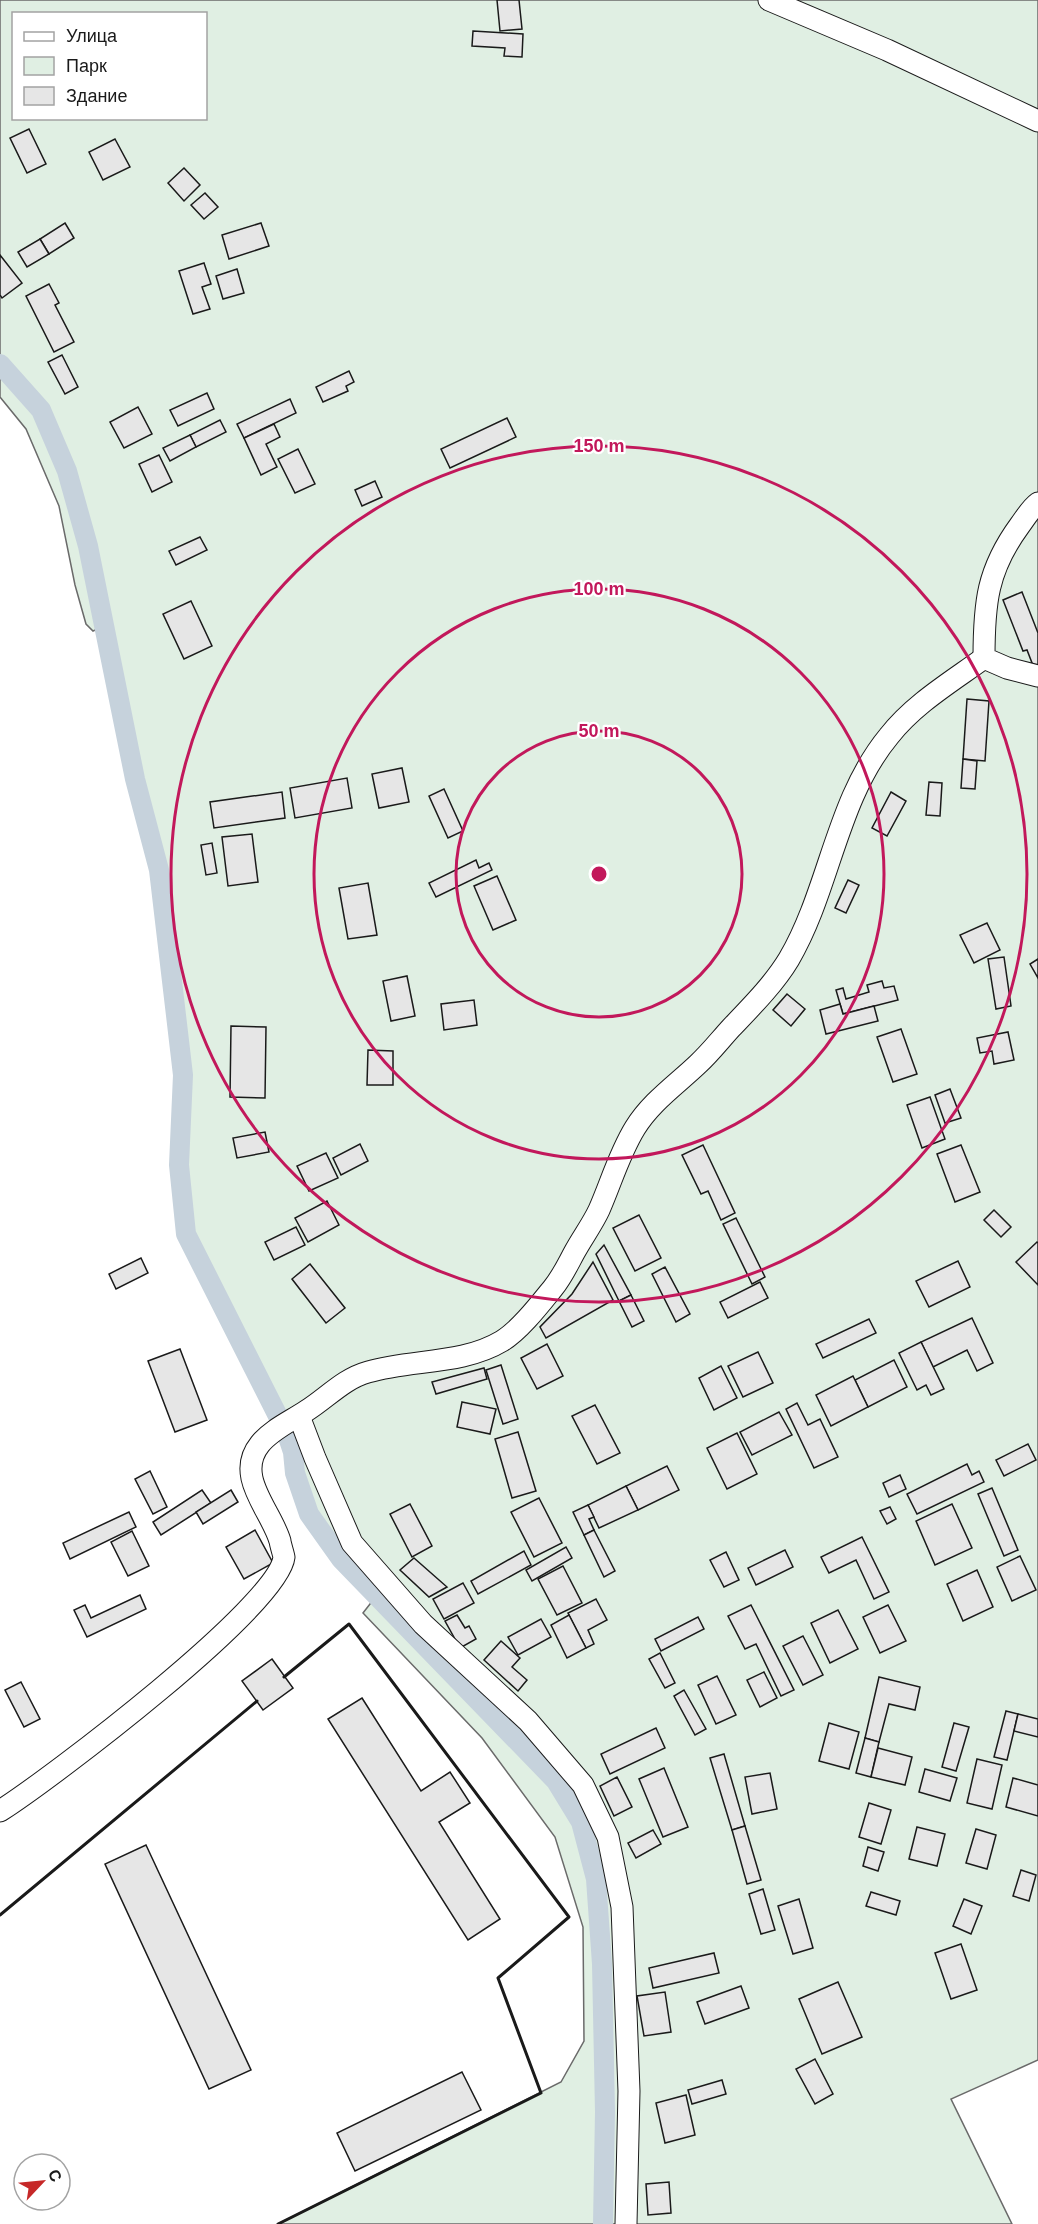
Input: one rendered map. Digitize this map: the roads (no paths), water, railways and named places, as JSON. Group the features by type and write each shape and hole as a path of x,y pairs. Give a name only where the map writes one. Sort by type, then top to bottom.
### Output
{"street":[{"path":"769,0 887,50 1038,121"},
{"path":"984,658 984,614 991,578 1006,543 1038,503"},
{"path":"984,658 1007,668 1038,676"},
{"path":"0,1811 131,1714 234,1624 272,1584 284,1556 278,1534 262,1505 249,1469 257,1447 347,1380 367,1372 476,1352 504,1340 558,1283 597,1214 619,1158 636,1127 651,1107 699,1064 755,1003 788,961 805,926 852,798 883,743 913,711 984,658"},
{"path":"287,1424 315,1458 352,1542 423,1624 535,1729 583,1785 608,1837 622,1906 628,2091 626,2224"}],"waterway":[{"path":"0,364 41,410 67,471 88,546 135,779 159,870 183,1075 179,1165 186,1234 287,1434 293,1452 295,1473 309,1514 341,1559 556,1781 581,1822 596,1879 602,1964 605,2112 603,2224"}]}
